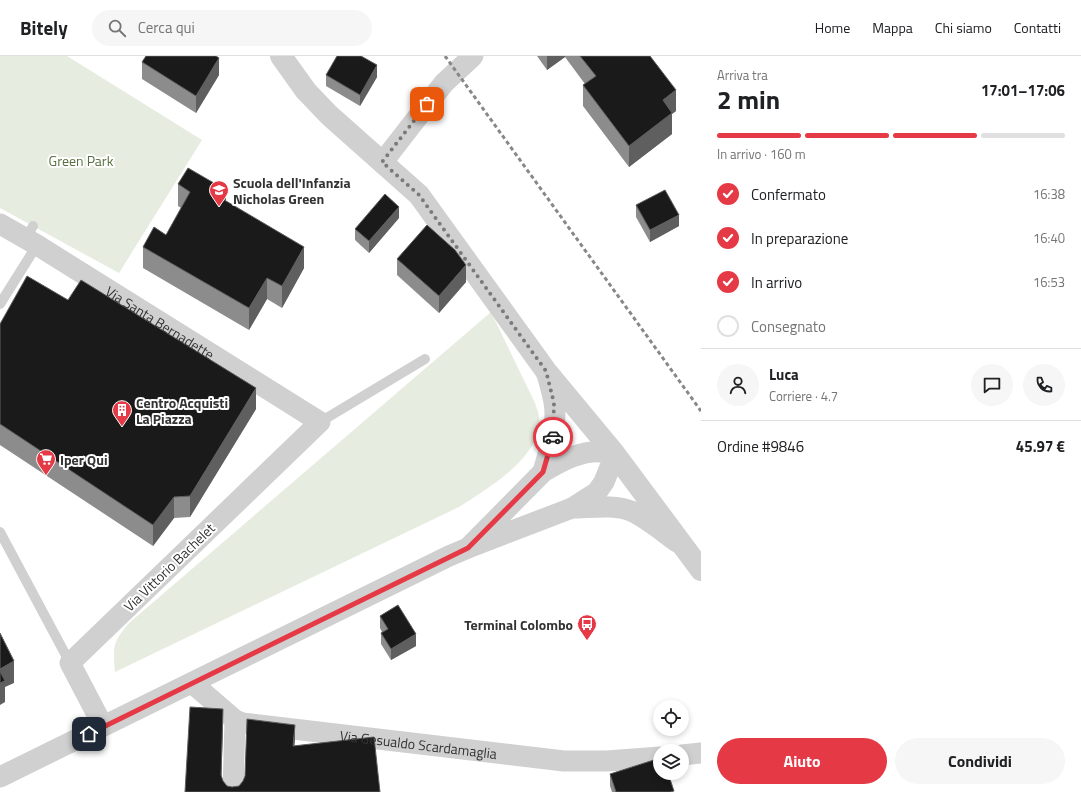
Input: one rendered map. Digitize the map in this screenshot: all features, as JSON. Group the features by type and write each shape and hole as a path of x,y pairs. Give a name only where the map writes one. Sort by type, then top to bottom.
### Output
{"street":[{"path":"281,56 306,91 321,107 419,195 546,371 614,453 701,570"},
{"path":"382,162 444,83 473,56"},
{"name":"Via Santa Bernadette","path":"0,224 32,237 320,422"},
{"path":"543,472 553,438 554,421 554,403 546,371"},
{"name":"Via Vittorio Bachelet","path":"70,663 320,422"},
{"path":"468,548 543,472 572,457 593,451 614,453"},
{"path":"0,777 468,548 572,508 597,492 604,482 614,453"},
{"path":"572,508 614,508 630,511 644,518 685,548"},
{"path":"70,663 103,726"},
{"name":"Via Gesualdo Scardamaglia","path":"192,683 235,720 242,723 564,761 607,761 653,758"},
{"path":"233,792 235,720"},
{"path":"689,754 701,753"}],"lane":[{"path":"0,304 32,237"},
{"path":"320,422 425,359"},
{"path":"0,532 70,663"}],"green space":[{"name":"Green Park","path":"0,56 67,56 202,140 119,273 0,208"},
{"path":"491,312 535,403 539,415 538,431 533,445 511,470 484,491 459,507 115,672 115,646 119,636 129,623"}],"building":[{"path":"146,56 216,56 219,58 196,96 142,62"},
{"path":"337,56 361,56 377,65 360,95 326,75"},
{"path":"580,56 650,56 676,90 663,100 672,113 629,146 583,85 596,76"},
{"path":"188,168 226,190 221,198 304,247 282,286 267,278 249,308 143,247 154,227 166,235 190,192 178,184"},
{"path":"665,190 679,215 650,230 636,205"},
{"path":"385,194 399,207 369,241 355,229"},
{"path":"427,225 455,250 466,265 439,296 397,259"},
{"name":"Centro Acquisti La Piazza","path":"27,276 68,300 81,280 256,388 190,496 174,497 153,525 0,424 0,324"},
{"path":"398,605 416,634 391,649 381,633 388,629 380,616"},
{"path":"0,633 14,661 0,669"},
{"path":"0,671 5,681 0,683"},
{"path":"190,707 223,709 221,775 227,786 239,786 245,776 247,719 295,725 293,746 374,737 380,792 185,792"},
{"path":"653,760 653,780 670,780 674,791 616,792 610,774"}],"railway":[{"path":"445,56 701,411"}],"way so far":[{"path":"427,104 382,162 419,195 546,371 554,403 553,437"}],"place":[{"name":"Scuola dell'Infanzia Nicholas Green","path":"219,207"},
{"name":"Centro Acquisti La Piazza","path":"122,427"},
{"name":"Iper Qui","path":"46,476"},
{"name":"Terminal Colombo","path":"587,641"}],"route":[{"path":"89,734 468,548 543,472 553,437"}]}
